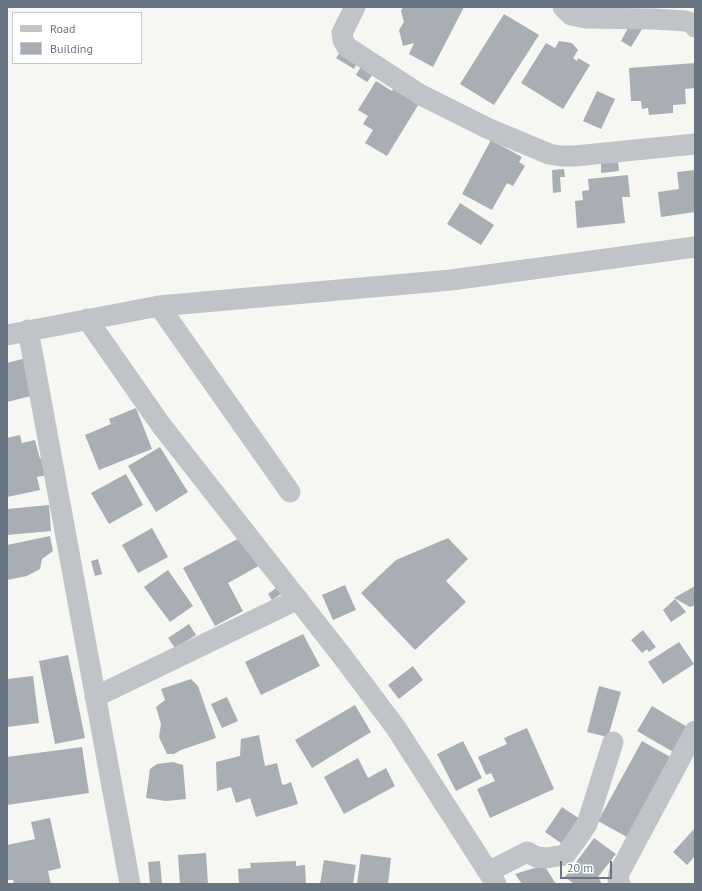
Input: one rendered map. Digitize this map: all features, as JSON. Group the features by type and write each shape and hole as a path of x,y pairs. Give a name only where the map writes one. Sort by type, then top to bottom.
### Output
{"street":[{"path":"355,7 342,33 343,40 347,47 421,95 487,128 549,154 575,156 695,144"},
{"path":"562,7 571,15 586,18 686,21 694,24 695,27"},
{"path":"7,335 160,306 451,280 695,247"},
{"path":"160,306 290,492"},
{"path":"87,319 161,425 396,728 492,878 527,852 538,857 546,858 565,855 587,824 613,742"},
{"path":"28,330 130,884"},
{"path":"95,697 298,600"},
{"path":"620,884 618,880 619,873 695,730"}],"building":[{"path":"403,7 464,7 433,67 409,54 414,43 403,46 399,30 404,22 401,11"},
{"path":"504,14 539,35 494,105 460,84"},
{"path":"628,28 642,29 631,47 621,41"},
{"path":"559,41 572,43 578,50 573,58 577,61 578,58 590,65 563,109 521,83 546,43 555,48"},
{"path":"341,51 358,61 354,69 336,58"},
{"path":"695,63 695,88 685,89 686,104 673,105 673,113 649,115 648,108 642,109 641,101 631,101 629,68"},
{"path":"362,65 374,73 367,82 356,75"},
{"path":"376,81 392,91 395,86 420,102 387,156 365,143 373,130 363,124 368,116 358,110"},
{"path":"597,91 615,99 601,129 583,121"},
{"path":"491,140 522,157 519,162 525,166 513,186 507,183 492,210 462,194"},
{"path":"618,162 619,171 601,173 601,163"},
{"path":"564,169 565,177 560,177 561,192 553,193 552,170"},
{"path":"695,170 695,212 661,217 658,192 679,189 677,172"},
{"path":"628,175 630,197 622,197 625,223 577,228 575,201 583,200 582,191 589,190 588,179"},
{"path":"460,203 494,225 481,245 447,224"},
{"path":"26,358 35,395 7,402 7,363"},
{"path":"136,408 152,449 99,470 85,435 111,424 109,419"},
{"path":"20,435 22,443 35,440 40,459 43,457 47,475 37,477 40,490 7,497 7,438"},
{"path":"160,447 188,492 156,512 128,466"},
{"path":"126,474 143,505 109,524 91,493"},
{"path":"49,505 51,531 7,535 7,509"},
{"path":"152,528 168,557 138,573 122,545"},
{"path":"245,535 262,564 228,583 243,611 215,626 183,568"},
{"path":"50,536 53,551 42,559 40,569 27,576 7,580 7,545"},
{"path":"448,538 468,559 446,581 466,602 415,650 361,593 396,560"},
{"path":"98,559 102,574 95,576 91,561"},
{"path":"168,570 193,606 170,622 144,587"},
{"path":"345,585 356,610 333,620 322,595"},
{"path":"695,586 695,605 690,607 674,598"},
{"path":"276,588 281,594 272,600 268,594"},
{"path":"675,599 686,612 671,622 663,610"},
{"path":"189,624 196,635 175,648 168,638"},
{"path":"643,630 656,647 649,652 647,649 642,653 631,640"},
{"path":"303,634 320,666 261,695 245,662"},
{"path":"679,642 694,664 663,684 648,662"},
{"path":"68,655 85,738 55,744 39,661"},
{"path":"413,666 423,680 399,699 388,685"},
{"path":"33,676 39,723 7,727 7,679"},
{"path":"191,679 198,686 216,738 181,750 174,754 167,754 159,737 161,724 156,707 165,700 161,689"},
{"path":"599,686 621,692 608,737 587,732"},
{"path":"227,697 238,721 222,728 211,704"},
{"path":"355,705 371,732 312,768 295,740"},
{"path":"652,706 689,728 675,753 637,731"},
{"path":"527,728 554,789 490,818 477,789 495,781 491,773 486,775 478,757 507,744 504,738"},
{"path":"259,735 265,766 277,763 282,784 284,785 291,782 298,804 256,817 250,798 236,803 231,787 217,791 216,762 240,756 241,739"},
{"path":"463,741 482,778 456,791 437,754"},
{"path":"642,741 672,758 627,837 598,821"},
{"path":"82,747 89,793 7,805 7,757"},
{"path":"358,758 368,778 386,768 395,786 344,814 324,777"},
{"path":"173,762 183,765 186,799 166,801 146,798 150,769 157,764"},
{"path":"562,807 583,821 565,846 545,832"},
{"path":"50,818 61,868 48,871 51,884 14,884 13,880 7,880 7,845 35,839 31,822"},
{"path":"695,828 695,856 687,865 673,852"},
{"path":"594,838 616,854 598,877 601,882 600,884 574,884 565,877"},
{"path":"206,853 208,884 180,884 178,855"},
{"path":"361,854 391,858 388,884 357,884"},
{"path":"324,860 356,865 353,884 320,884"},
{"path":"160,861 162,884 150,884 148,862"},
{"path":"296,861 296,866 305,865 306,884 239,884 238,869 251,868 250,863"},
{"path":"544,865 556,884 522,884 515,874"}]}
